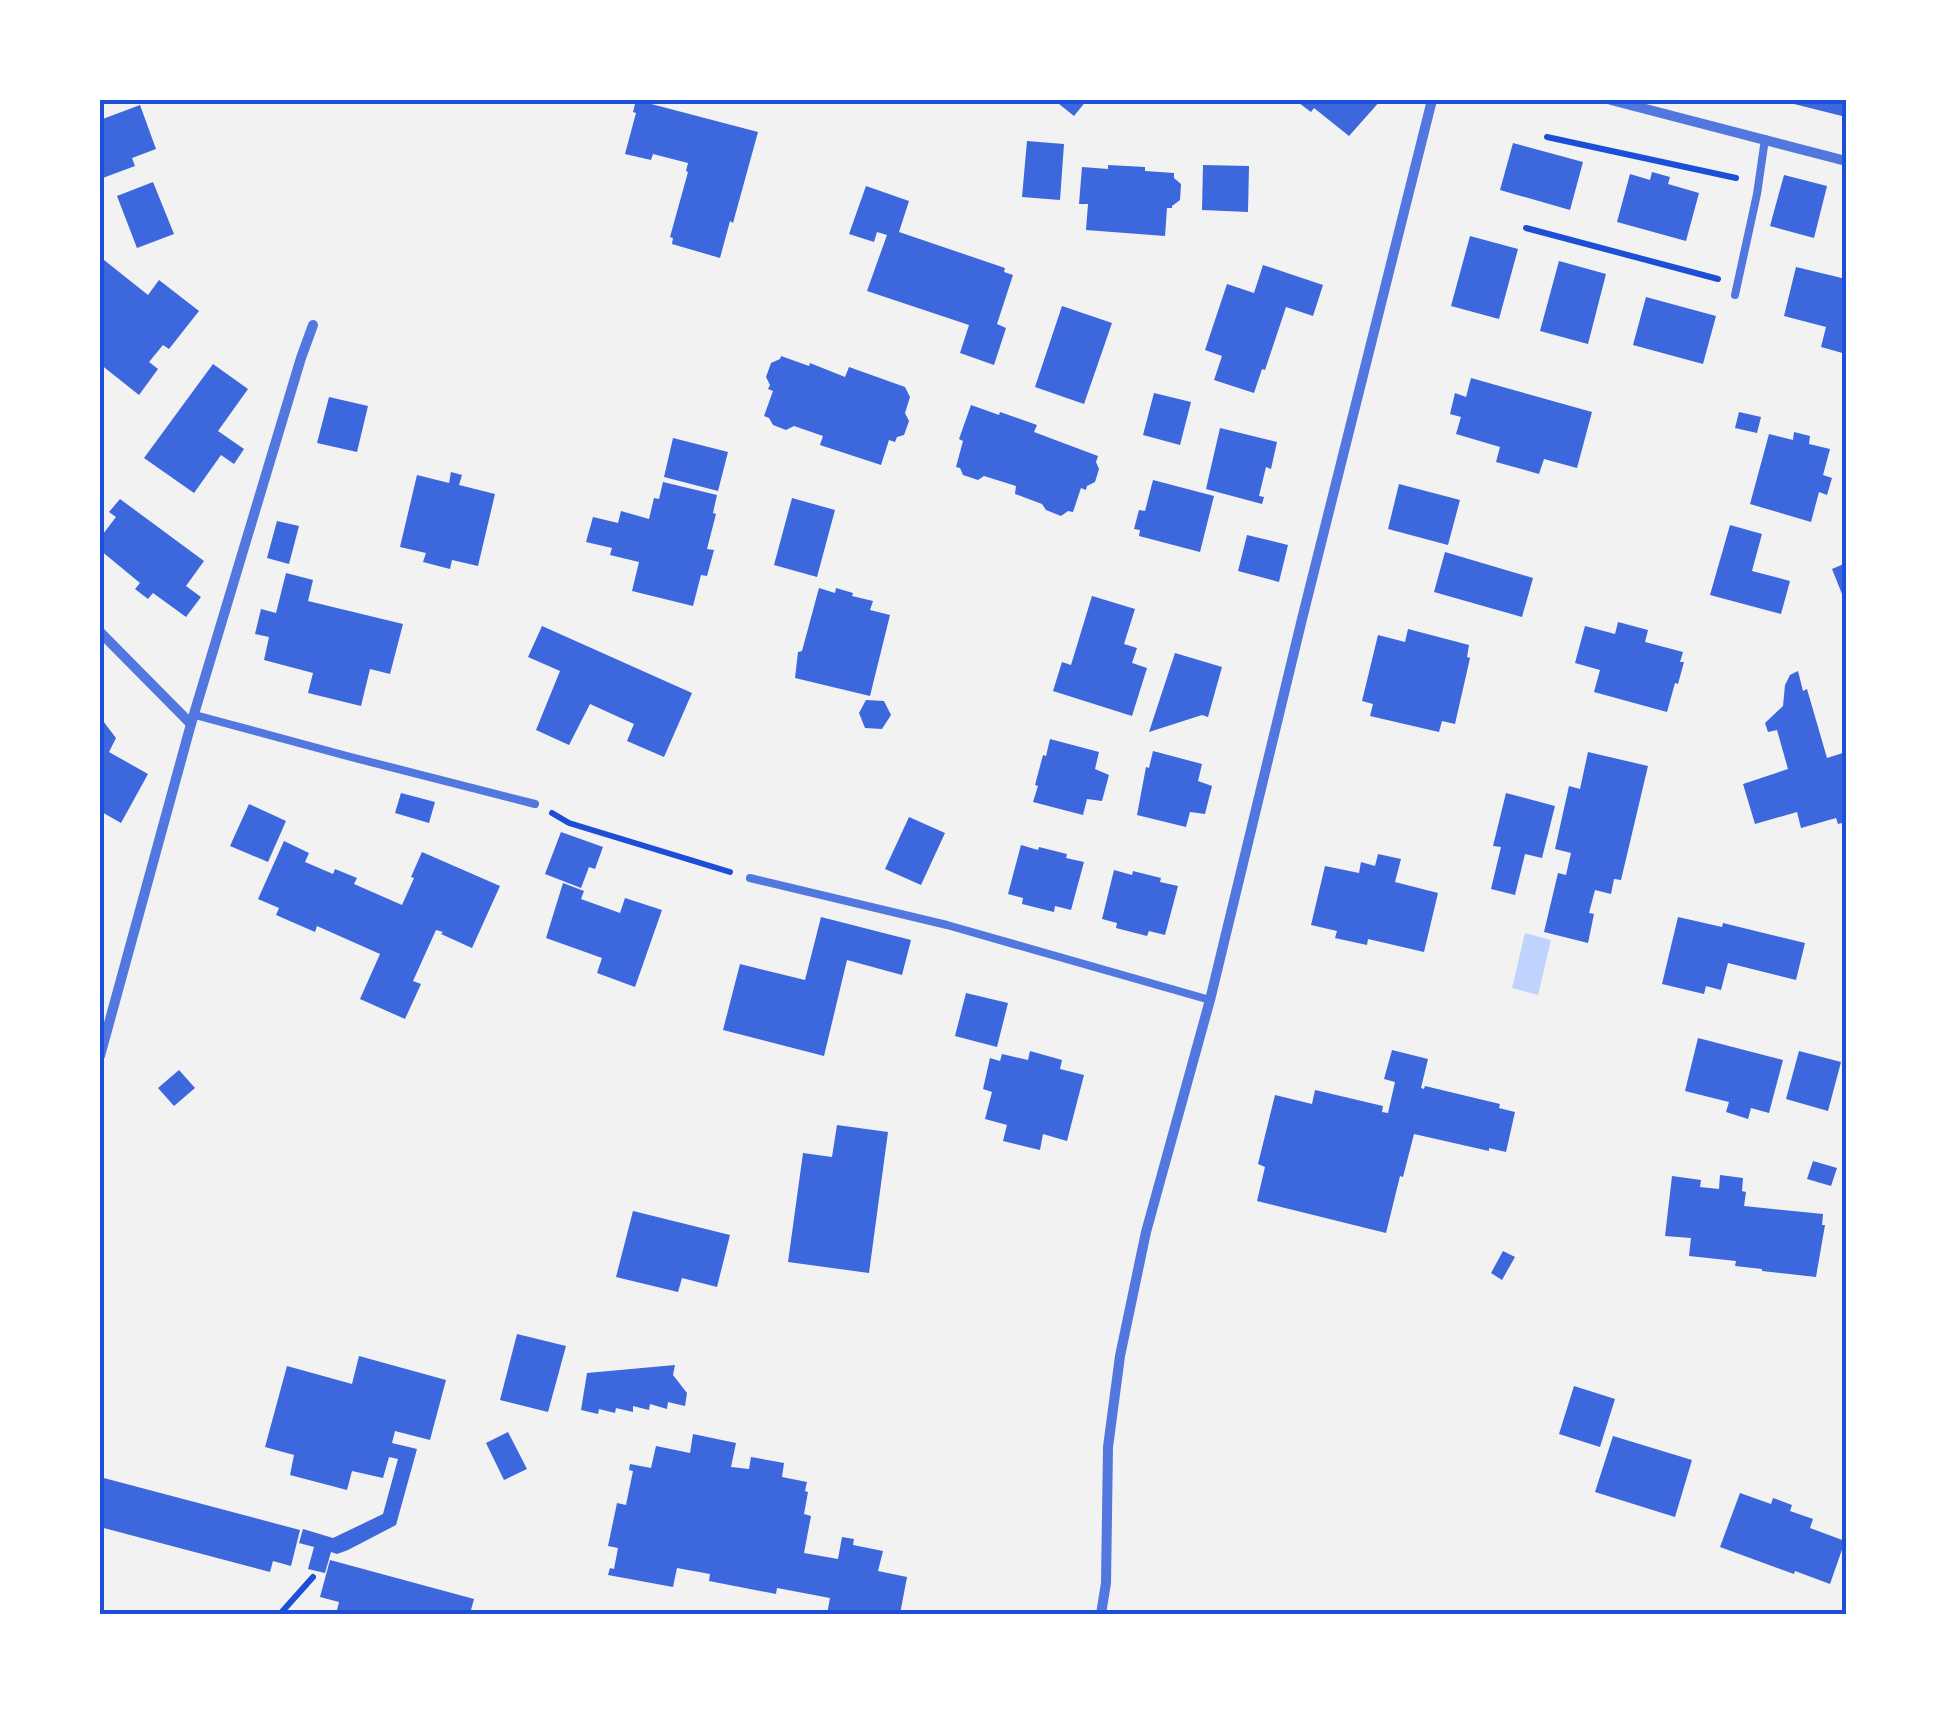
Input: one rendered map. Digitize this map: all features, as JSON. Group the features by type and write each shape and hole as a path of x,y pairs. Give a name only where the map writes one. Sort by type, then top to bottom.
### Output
{"street":[{"path":"1101,1614 1106,1583 1108,1447 1120,1356 1146,1232 1210,1000 1432,100"},
{"path":"1612,100 1846,161"},
{"path":"100,1056 193,719 313,325"},
{"path":"100,632 193,719"}],"lane":[{"path":"1735,295 1765,138"},
{"path":"193,719 535,804"},
{"path":"750,878 947,925 1210,1000"}],"path":[{"path":"1547,137 1758,183"},
{"path":"1526,228 1737,284"},
{"path":"535,804 569,823 750,878"},
{"path":"280,1614 313,1577"}],"water":[{"path":"1525,933 1551,940 1538,995 1512,988"}],"building":[{"path":"636,100 758,132 720,258 672,244 670,237 688,163 653,154 651,160 625,154"},
{"path":"1054,100 1087,100 1074,116"},
{"path":"1295,100 1381,100 1349,136 1314,108 1311,112"},
{"path":"1846,100 1846,117 1782,101"},
{"path":"140,105 156,149 132,158 135,166 100,179 100,120"},
{"path":"1027,141 1064,144 1060,200 1022,197"},
{"path":"1513,143 1583,162 1570,210 1500,190"},
{"path":"1108,165 1174,173 1181,184 1180,200 1167,208 1165,236 1086,230 1088,204 1079,204 1082,167 1108,169"},
{"path":"1203,165 1249,166 1248,212 1202,210"},
{"path":"1652,172 1670,177 1668,184 1699,193 1686,241 1617,222 1630,174 1650,180"},
{"path":"1784,175 1827,186 1814,238 1770,226"},
{"path":"153,182 174,234 137,248 117,196"},
{"path":"866,186 909,201 899,232 1005,268 1004,272 1013,275 997,324 1006,328 994,365 960,353 969,325 867,291 887,235 877,232 874,242 849,234"},
{"path":"1470,236 1518,249 1499,319 1451,306"},
{"path":"104,260 148,295 159,280 199,311 169,349 163,345 149,362 158,369 139,395 100,364 100,265"},
{"path":"1559,261 1606,274 1588,344 1540,331"},
{"path":"1263,265 1323,285 1313,316 1286,307 1254,393 1214,380 1222,356 1205,350 1227,284 1254,293"},
{"path":"1796,267 1846,279 1846,354 1821,347 1826,327 1784,316"},
{"path":"1646,297 1716,316 1703,364 1633,345"},
{"path":"1062,306 1112,323 1084,404 1035,387"},
{"path":"781,356 845,377 849,367 905,387 910,397 905,413 909,421 904,435 895,442 889,440 881,465 820,445 823,436 794,426 786,430 764,416 773,391 768,389 766,377 771,363"},
{"path":"213,364 248,389 218,431 244,449 234,464 221,455 194,493 144,458"},
{"path":"1471,378 1592,412 1577,468 1544,459 1539,474 1496,462 1500,447 1456,434 1461,417 1450,414 1455,393 1466,397"},
{"path":"1154,393 1191,402 1180,445 1143,435"},
{"path":"329,397 368,406 357,452 317,443"},
{"path":"971,405 1037,425 1034,432 1098,456 1095,482 1086,490 1081,488 1073,512 1061,516 1015,494 1016,486 984,476 978,480 963,475 956,467 963,441 959,439"},
{"path":"1739,412 1761,417 1757,433 1735,428"},
{"path":"1220,428 1277,442 1271,469 1266,467 1259,496 1264,497 1262,504 1206,489"},
{"path":"1794,432 1810,436 1809,444 1830,449 1823,475 1832,478 1827,495 1819,492 1811,522 1750,504 1769,434 1793,440"},
{"path":"673,438 728,452 718,491 664,477"},
{"path":"451,472 462,475 459,485 495,494 478,566 452,560 450,569 423,562 426,553 400,547 417,475 449,483"},
{"path":"1153,480 1214,496 1200,552 1139,536 1140,530 1134,529 1139,510 1145,511"},
{"path":"663,482 717,495 707,549 714,550 707,576 701,575 693,606 632,591 639,562 610,555 612,548 586,542 593,517 618,523 621,511 649,519"},
{"path":"1399,484 1460,500 1448,545 1388,529"},
{"path":"792,498 835,510 817,577 774,565"},
{"path":"120,499 204,561 186,586 201,597 186,617 153,593 148,599 135,589 140,583 100,550 100,538 116,517 109,512"},
{"path":"277,521 299,526 289,564 267,558"},
{"path":"1730,525 1762,534 1752,571 1790,581 1781,614 1710,595"},
{"path":"1247,535 1288,545 1279,582 1238,571"},
{"path":"1445,552 1533,578 1522,617 1434,592"},
{"path":"1846,563 1846,604 1832,569"},
{"path":"286,573 313,580 308,601 403,624 390,674 370,669 361,706 308,693 313,673 264,660 269,637 255,634 261,609 276,613"},
{"path":"819,588 853,593 852,596 873,601 870,610 890,615 870,696 795,678 798,652 802,651"},
{"path":"1092,596 1135,609 1124,644 1137,648 1132,663 1147,668 1132,716 1053,691 1062,662 1071,665"},
{"path":"1618,622 1648,630 1645,642 1683,652 1680,662 1684,662 1667,712 1594,692 1600,670 1575,663 1585,626 1615,634"},
{"path":"542,626 692,693 664,757 627,741 634,724 590,704 569,745 536,730 560,671 528,657"},
{"path":"1408,629 1469,645 1470,658 1455,724 1442,721 1439,732 1370,716 1373,704 1362,701 1378,635 1405,642"},
{"path":"1175,653 1222,667 1208,717 1202,715 1149,732"},
{"path":"1798,671 1827,758 1846,752 1846,822 1838,824 1836,818 1801,828 1797,812 1755,824 1743,784 1788,769 1777,730 1768,732 1765,723 1783,706 1785,685 1790,675"},
{"path":"866,700 884,701 891,715 882,729 865,728 859,713"},
{"path":"100,717 116,738 109,752 148,774 121,823 100,811"},
{"path":"1050,739 1099,752 1095,769 1109,775 1102,801 1087,799 1083,815 1033,802"},
{"path":"1153,751 1202,764 1198,781 1212,786 1205,814 1190,812 1186,827 1137,815"},
{"path":"1588,752 1648,766 1621,880 1614,879 1611,894 1595,890 1588,943 1544,932 1558,873 1566,875 1571,853 1555,849 1569,786 1580,789"},
{"path":"401,793 435,802 429,823 395,813"},
{"path":"1506,793 1555,806 1542,858 1525,854 1515,895 1491,889 1501,847 1493,846"},
{"path":"249,804 286,821 268,862 230,846"},
{"path":"909,817 945,833 921,885 885,869"},
{"path":"561,832 603,847 595,869 589,867 581,888 545,874"},
{"path":"284,841 309,853 305,862 333,874 335,869 357,878 354,884 402,905 422,852 500,886 472,948 436,930 413,981 421,984 405,1019 360,999 380,954 317,926 315,932 276,915 279,908 258,899"},
{"path":"1021,845 1067,854 1066,858 1084,862 1071,910 1055,906 1054,912 1022,904 1023,898 1008,894"},
{"path":"1378,854 1401,859 1395,882 1438,893 1424,952 1368,939 1367,945 1335,938 1337,931 1311,925 1325,866 1359,873 1361,862 1375,866"},
{"path":"1114,870 1161,878 1160,882 1178,886 1165,935 1149,931 1147,936 1116,928 1117,923 1102,919"},
{"path":"563,883 584,891 581,899 620,913 625,898 662,910 635,987 597,973 602,958 546,938"},
{"path":"821,917 911,940 902,975 847,960 824,1056 723,1030 740,964 805,980"},
{"path":"1678,917 1722,927 1723,923 1805,943 1796,980 1728,963 1721,990 1706,986 1704,994 1662,984"},
{"path":"966,993 1008,1003 997,1047 955,1036"},
{"path":"1698,1038 1783,1060 1769,1113 1751,1108 1748,1119 1726,1112 1729,1102 1685,1091"},
{"path":"1392,1050 1428,1059 1421,1088 1500,1104 1499,1108 1515,1112 1506,1152 1414,1134 1386,1233 1257,1201 1265,1167 1258,1164 1275,1095 1312,1104 1315,1090 1383,1106 1382,1112 1388,1113 1395,1082 1384,1079"},
{"path":"1030,1051 1062,1060 1060,1069 1084,1075 1067,1141 1043,1134 1040,1150 1003,1141 1007,1125 985,1119 992,1092 983,1089 990,1058 1000,1061 1002,1054 1028,1060"},
{"path":"1799,1051 1841,1062 1828,1111 1786,1099"},
{"path":"179,1070 195,1088 174,1106 158,1088"},
{"path":"837,1125 888,1132 869,1273 788,1262 803,1153 832,1157"},
{"path":"1813,1161 1837,1168 1831,1186 1807,1179"},
{"path":"1720,1175 1743,1178 1744,1206 1823,1214 1825,1225 1816,1277 1689,1256 1691,1238 1665,1236 1672,1176 1701,1180 1700,1187 1719,1189"},
{"path":"633,1211 730,1235 717,1287 682,1278 678,1292 616,1277"},
{"path":"1503,1251 1515,1257 1502,1280 1491,1273"},
{"path":"517,1334 566,1346 548,1412 500,1400"},
{"path":"359,1356 446,1380 430,1440 395,1431 392,1443 417,1449 396,1525 348,1550 331,1552 325,1573 308,1569 314,1547 299,1543 303,1529 333,1538 383,1514 398,1459 389,1457 383,1478 352,1471 347,1490 290,1475 294,1455 265,1447 287,1366 352,1384"},
{"path":"675,1365 673,1375 687,1393 685,1406 668,1402 667,1409 650,1404 649,1410 633,1406 633,1412 616,1408 615,1413 599,1409 598,1414 581,1410 587,1373"},
{"path":"1574,1386 1615,1399 1600,1447 1559,1434"},
{"path":"508,1432 527,1469 504,1480 486,1443"},
{"path":"693,1434 736,1443 731,1467 749,1469 751,1457 784,1463 782,1477 807,1482 804,1514 811,1516 804,1553 838,1559 842,1537 854,1539 853,1545 883,1551 878,1571 907,1577 900,1614 827,1614 830,1598 777,1588 776,1594 709,1581 710,1574 677,1568 673,1587 608,1575 610,1568 614,1569 618,1548 608,1546 617,1503 626,1505 633,1471 629,1470 630,1464 651,1468 656,1446 690,1453"},
{"path":"1613,1436 1692,1460 1675,1517 1595,1492"},
{"path":"100,1477 300,1530 291,1566 273,1561 270,1572 100,1527"},
{"path":"1740,1493 1771,1504 1773,1498 1792,1505 1790,1511 1813,1519 1810,1528 1845,1541 1830,1584 1720,1547"},
{"path":"330,1560 474,1599 471,1610 482,1614 336,1614 339,1602 320,1597"}]}
